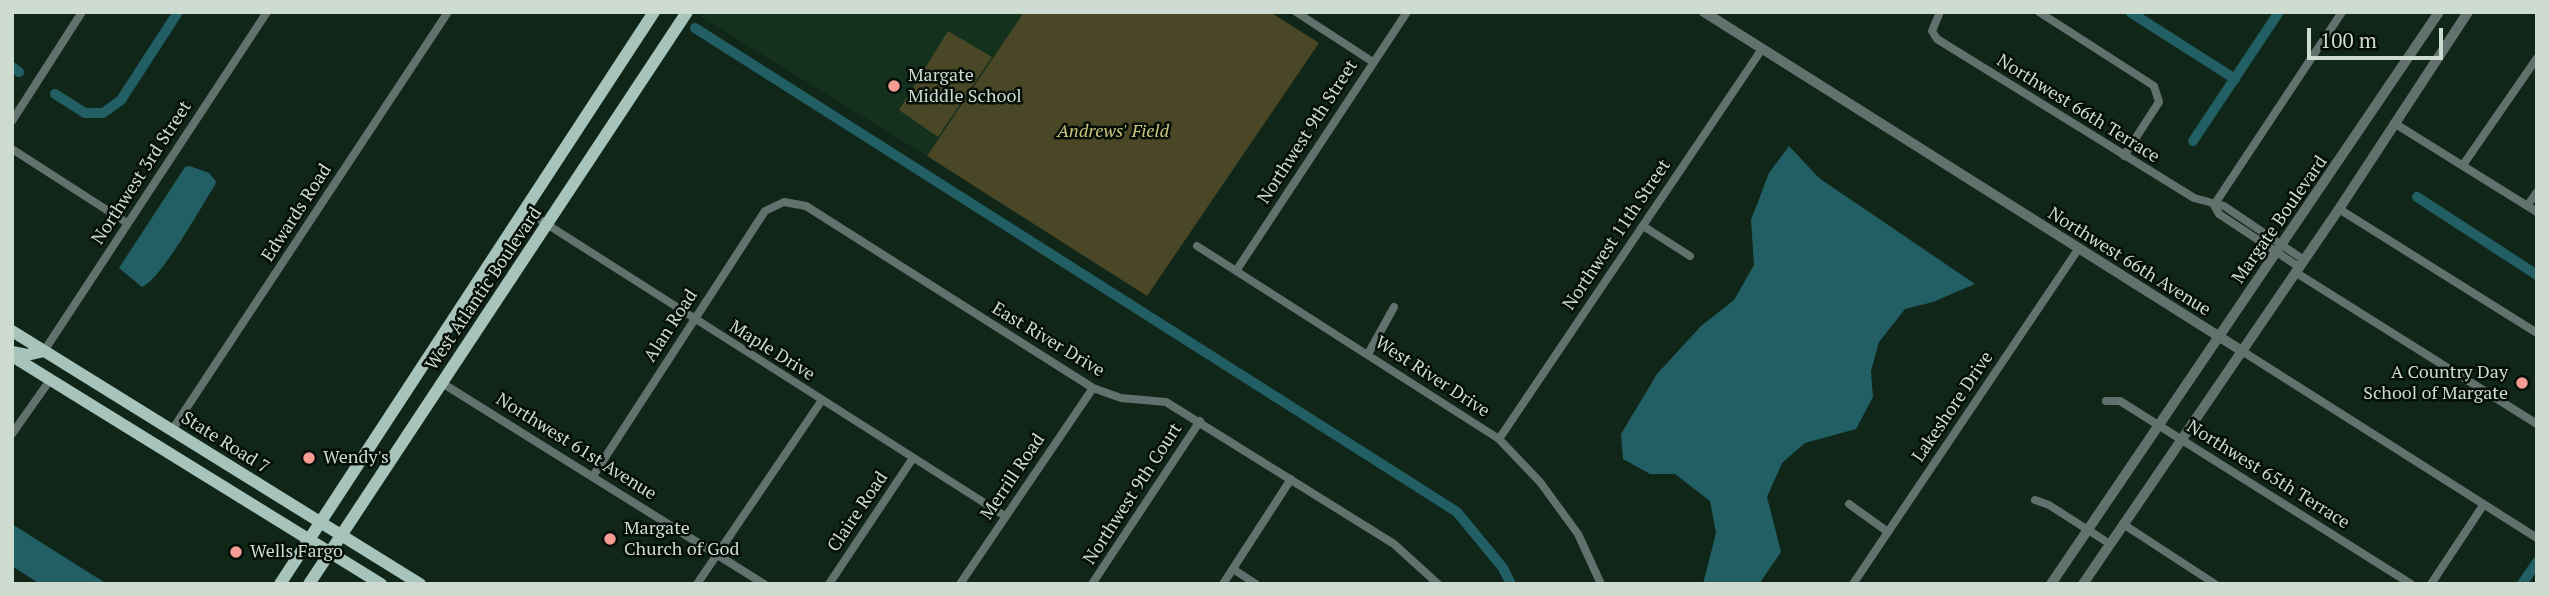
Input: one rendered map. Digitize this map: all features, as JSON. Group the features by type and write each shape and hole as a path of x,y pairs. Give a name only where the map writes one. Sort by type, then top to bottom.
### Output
{"main road":[{"name":"West Atlantic Boulevard","path":"280,584 654,12"},
{"name":"West Atlantic Boulevard","path":"309,584 687,12"},
{"name":"State Road 7","path":"12,331 420,584"},
{"path":"12,354 27,355 44,351"},
{"path":"12,354 382,584"},
{"path":"50,380 68,376 99,385"}],"street":[{"path":"12,121 82,12"},
{"name":"Northwest 3rd Street","path":"44,351 267,12"},
{"name":"Edwards Road","path":"172,430 448,12"},
{"path":"1296,12 1373,62"},
{"name":"Northwest 9th Street","path":"1236,271 1407,12"},
{"name":"Northwest 66th Avenue","path":"1704,12 2537,538"},
{"name":"Northwest 66th Terrace","path":"1940,12 1932,31 1937,39 2194,198 2224,206 2299,266 2537,424"},
{"path":"2039,12 2154,86 2159,93 2159,102 2124,156"},
{"path":"2214,205 2342,12"},
{"name":"Margate Boulevard","path":"2051,584 2439,12"},
{"path":"2083,584 2339,209 2468,12"},
{"name":"Northwest 11th Street","path":"1499,439 1762,49"},
{"path":"2463,165 2537,58"},
{"path":"2394,123 2537,212"},
{"path":"12,149 127,223"},
{"path":"2527,206 2537,192"},
{"name":"Alan Road","path":"593,476 765,211 784,202"},
{"name":"East River Drive","path":"784,202 806,206 1093,388 1121,398 1166,402 1200,421 1394,544 1430,573 1438,584"},
{"name":"Maple Drive","path":"523,209 693,320 1005,516"},
{"path":"2339,209 2537,333"},
{"path":"1643,226 1690,256"},
{"name":"West River Drive","path":"1197,246 1499,439 1540,482 1578,534 1601,584"},
{"name":"Lakeshore Drive","path":"1853,584 2079,248"},
{"path":"1368,354 1394,307"},
{"path":"12,434 50,380"},
{"name":"Northwest 61st Avenue","path":"442,383 764,584"},
{"name":"Merrill Road","path":"960,584 1093,388"},
{"path":"697,584 822,400"},
{"name":"Northwest 65th Terrace","path":"2106,401 2120,401 2412,584"},
{"name":"Northwest 9th Court","path":"1092,584 1200,421"},
{"name":"Claire Road","path":"829,584 913,458"},
{"path":"1223,584 1291,479"},
{"path":"2035,500 2049,505 2110,544"},
{"path":"1849,504 1888,532"},
{"path":"2431,584 2484,504"},
{"path":"2123,524 2215,584"},
{"path":"1233,569 1256,584"}],"shaded area":[{"name":"Margate Middle School","path":"704,12 1024,12 927,156 701,17"}],"green space":[{"name":"Andrews' Field","path":"1024,12 1270,12 1319,43 1147,296 927,156"},
{"path":"948,31 992,57 938,137 899,110"}],"water":[{"path":"1789,146 1819,178 1975,284 1933,302 1905,309 1879,342 1871,371 1873,397 1856,429 1805,443 1782,463 1767,497 1781,552 1759,584 1703,584 1716,533 1710,501 1675,474 1650,474 1623,459 1621,434 1657,374 1701,326 1734,300 1754,265 1751,220 1769,173"},
{"path":"190,166 209,173 216,181 215,185 160,271 142,287 119,268 185,167"},
{"path":"12,524 107,584 40,584 12,566"}],"waterway":[{"path":"55,94 85,113 103,113 121,100 178,12"},
{"path":"2130,12 2235,79"},
{"path":"2193,141 2279,12"},
{"path":"695,28 1457,512 1503,568 1511,584"},
{"path":"12,67 19,72"},
{"path":"2417,197 2537,275"},
{"path":"2522,584 2537,562"}],"place":[{"name":"Margate Middle School","path":"894,86"},
{"name":"A Country Day School of Margate","path":"2522,383"},
{"name":"Wendy's","path":"309,458"},
{"name":"Margate Church of God","path":"610,539"},
{"name":"Wells Fargo","path":"236,552"}]}
